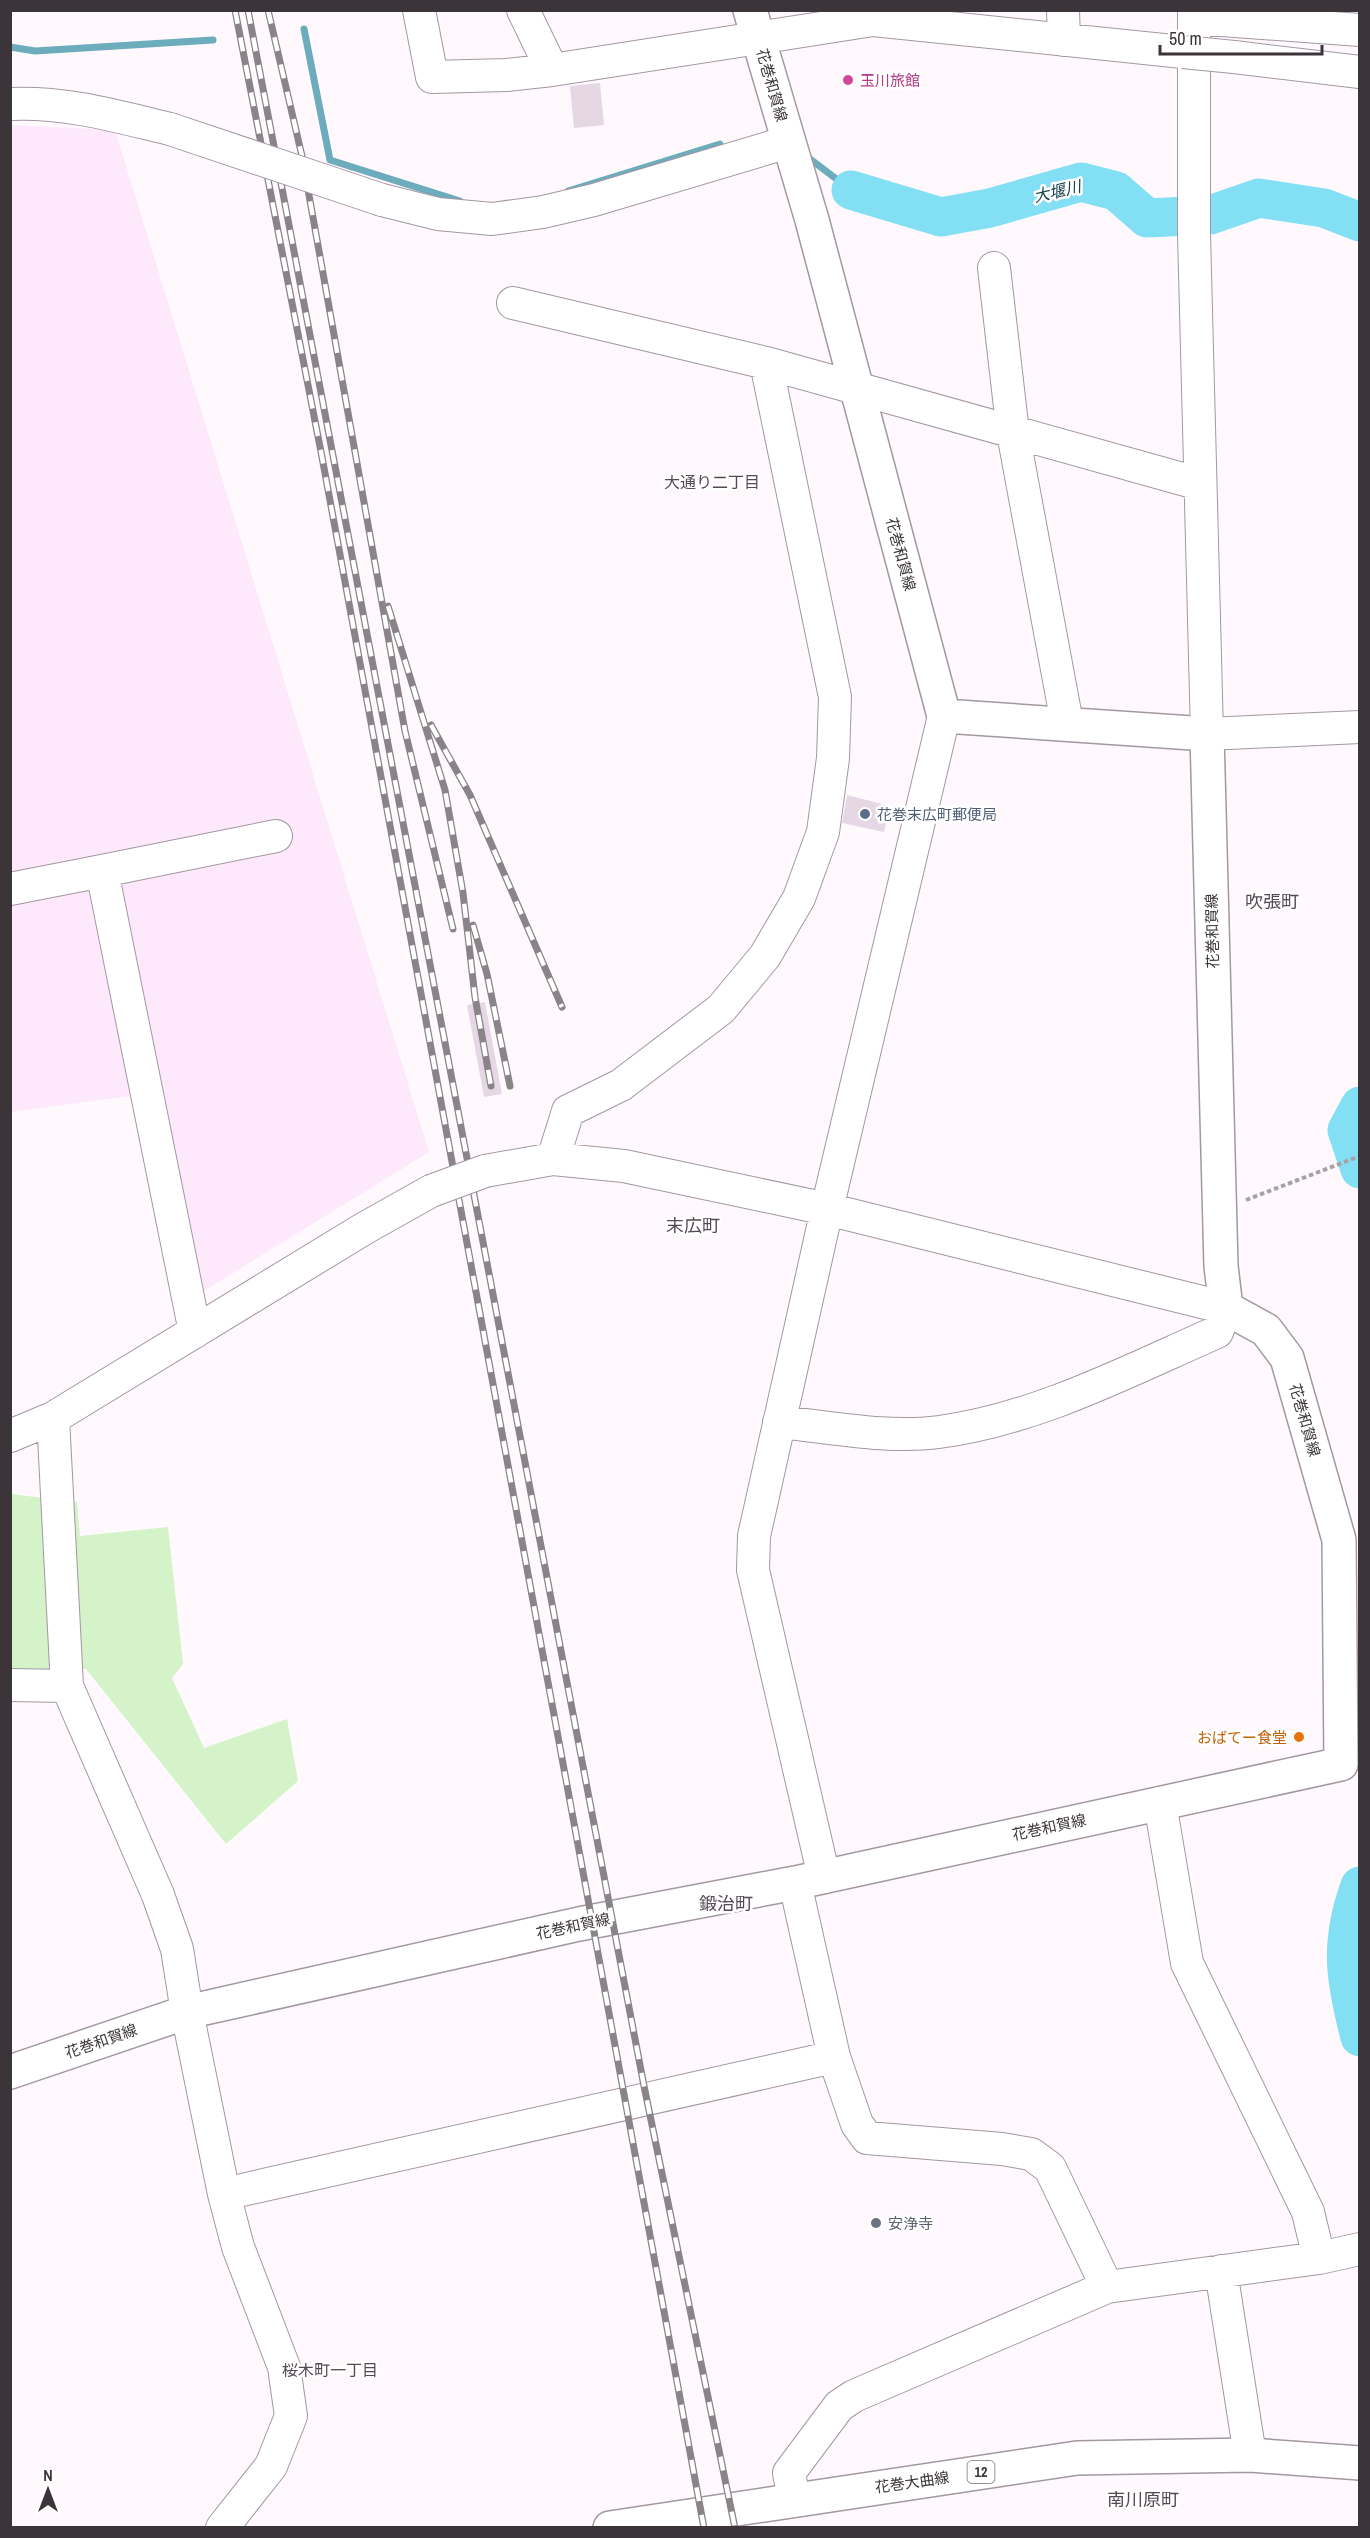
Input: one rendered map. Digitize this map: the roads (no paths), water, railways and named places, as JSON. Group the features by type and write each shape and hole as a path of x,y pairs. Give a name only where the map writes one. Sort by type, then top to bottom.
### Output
{"main road":[{"name":"花巻和賀線","path":"754,24 812,220 944,716"},
{"path":"944,716 1208,734"},
{"name":"花巻和賀線","path":"10,2072 187,2012 579,1924 810,1880 1350,1762 1349,1539 1287,1358 1266,1330 1226,1308 1221,1266 1219,1210 1208,734"},
{"name":"花巻大曲線","path":"627,2526 1077,2458 1250,2455 1357,2463"}],"street":[{"path":"419,10 432,77 506,75 552,70 754,24 852,17 873,21 1064,25 1183,52 1359,72"},
{"path":"523,10 552,70"},
{"path":"1359,30 1194,14 1194,234 1208,734 1359,727"},
{"path":"10,104 27,103 101,112 170,129 382,200 438,214 492,219 543,212 584,202 788,142"},
{"path":"994,268 1013,434 1067,723"},
{"path":"513,303 766,363 1013,434 1200,484"},
{"path":"553,1159 568,1112 621,1085 680,1043 721,1009 765,956 799,898 823,832 833,758 835,697 766,363"},
{"path":"944,716 779,1422 754,1536 753,1570 810,1880 834,2057 857,2124 867,2138 1002,2149 1031,2154 1050,2168 1107,2287"},
{"path":"10,889 276,836"},
{"path":"102,871 195,1332"},
{"path":"10,1436 53,1418 431,1191 485,1171 553,1159 624,1166 827,1209 1226,1308 1217,1332 1071,1396 1007,1418 938,1432 898,1434 779,1422"},
{"path":"53,1418 67,1686 158,1895 177,1949 187,2012 224,2194 238,2247 284,2367 291,2416 271,2466 222,2528"},
{"path":"10,1685 67,1686"},
{"path":"1160,1803 1187,1963 1308,2212 1319,2258"},
{"path":"224,2194 834,2057"},
{"path":"794,2499 789,2473 839,2406 854,2396 1107,2287 1319,2258 1359,2249"},
{"path":"1221,2271 1250,2455"}],"waterway":[{"path":"304,29 330,160 460,201"},
{"path":"10,47 35,51 213,40"},
{"path":"568,191 720,144"},
{"path":"810,159 851,190"},
{"name":"大堰川","path":"851,190 941,217 990,208 1081,182 1116,191 1147,218 1210,215 1259,198 1324,208 1360,222"},
{"name":"大堰川","path":"1360,1106 1347,1130 1360,1169"},
{"name":"大堰川","path":"1360,1886 1349,1926 1346,1961 1360,2037"}],"railway":[{"path":"235,10 322,457 704,2528"},
{"path":"248,10 644,2086 735,2528"},
{"path":"268,10 302,156 405,731 453,929"},
{"path":"388,606 445,790 463,893 475,997 491,1086"},
{"path":"431,725 470,795 562,1007"},
{"path":"473,925 487,974 510,1086"}],"place":[{"name":"玉川旅館","path":"848,80"},
{"name":"花巻末広町郵便局","path":"865,814"},
{"name":"おばてー食堂","path":"1299,1737"},
{"name":"安浄寺","path":"876,2223"}],"district":[{"name":"大通り二丁目","path":"712,482"},
{"name":"吹張町","path":"1272,901"},
{"name":"末広町","path":"693,1225"},
{"name":"鍛治町","path":"726,1903"},
{"name":"桜木町一丁目","path":"330,2370"},
{"name":"南川原町","path":"1143,2499"}]}
